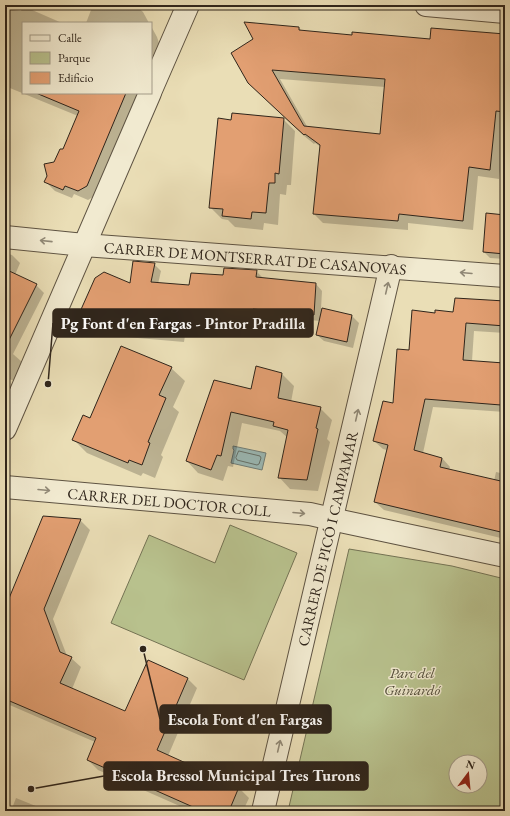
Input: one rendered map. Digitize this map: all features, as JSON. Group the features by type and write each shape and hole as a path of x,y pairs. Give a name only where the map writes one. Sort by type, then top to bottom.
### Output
{"street":[{"path":"152,88 188,5"},
{"path":"426,5 505,12"},
{"path":"5,429 150,94"},
{"name":"CARRER DE MONTSERRAT DE CASANOVAS","path":"5,237 505,276"},
{"name":"CARRER DE PICÓ I CAMPAMAR","path":"263,811 333,519 391,266"},
{"name":"CARRER DEL DOCTOR COLL","path":"5,487 310,514 505,556"}],"green space":[{"path":"230,525 297,553 244,680 111,623 149,535 215,563"},
{"name":"Parc del Guinardó","path":"349,549 452,566 505,579 505,811 288,811"}],"water":[{"path":"233,446 266,453 262,470 231,463 234,450"}],"building":[{"path":"244,22 299,27 299,30 352,35 352,32 430,39 431,28 505,34 505,112 496,111 490,170 469,167 463,221 399,214 398,221 313,214 320,145 305,134 304,135 248,83 231,53 253,39","holes":["272,70 385,79 380,134 304,126"]},
{"path":"38,94 126,94 87,186 78,191 65,186 63,190 44,182 47,176 44,164 54,162 60,149 63,149 79,111"},
{"path":"232,113 284,118 279,174 275,173 275,183 269,183 266,213 252,212 251,219 222,216 223,209 209,208 218,118 231,120"},
{"path":"486,213 505,215 505,254 483,252"},
{"path":"133,261 155,263 151,282 189,285 191,273 223,275 224,268 257,270 256,277 316,283 314,315 253,309 252,319 210,315 209,325 179,323 178,336 118,330 79,314 95,278 104,272 130,283"},
{"path":"5,269 37,284 5,348"},
{"path":"455,298 505,301 505,326 466,323 463,360 504,363 501,405 425,399 414,450 442,458 440,467 505,482 505,533 374,502 388,445 373,441 383,401 393,403 397,349 409,350 412,310 435,313 435,310 453,312"},
{"path":"322,308 352,315 347,342 316,335"},
{"path":"121,346 172,367 159,395 166,398 148,442 150,443 142,465 129,460 128,463 72,440 83,415 90,418"},
{"path":"256,366 282,373 278,398 321,407 307,480 278,478 288,430 273,426 274,422 231,412 221,456 217,455 211,470 186,461 214,380 251,389"},
{"path":"43,516 81,519 44,609 60,652 72,657 60,683 125,711 148,660 188,678 157,750 239,787 229,811 202,811 87,760 96,738 5,699 5,608"}],"place":[{"name":"Pg Font d'en Fargas - Pintor Pradilla","path":"48,384"},
{"name":"Escola Font d'en Fargas","path":"143,649"},
{"name":"Escola Bressol Municipal Tres Turons","path":"31,789"}]}
